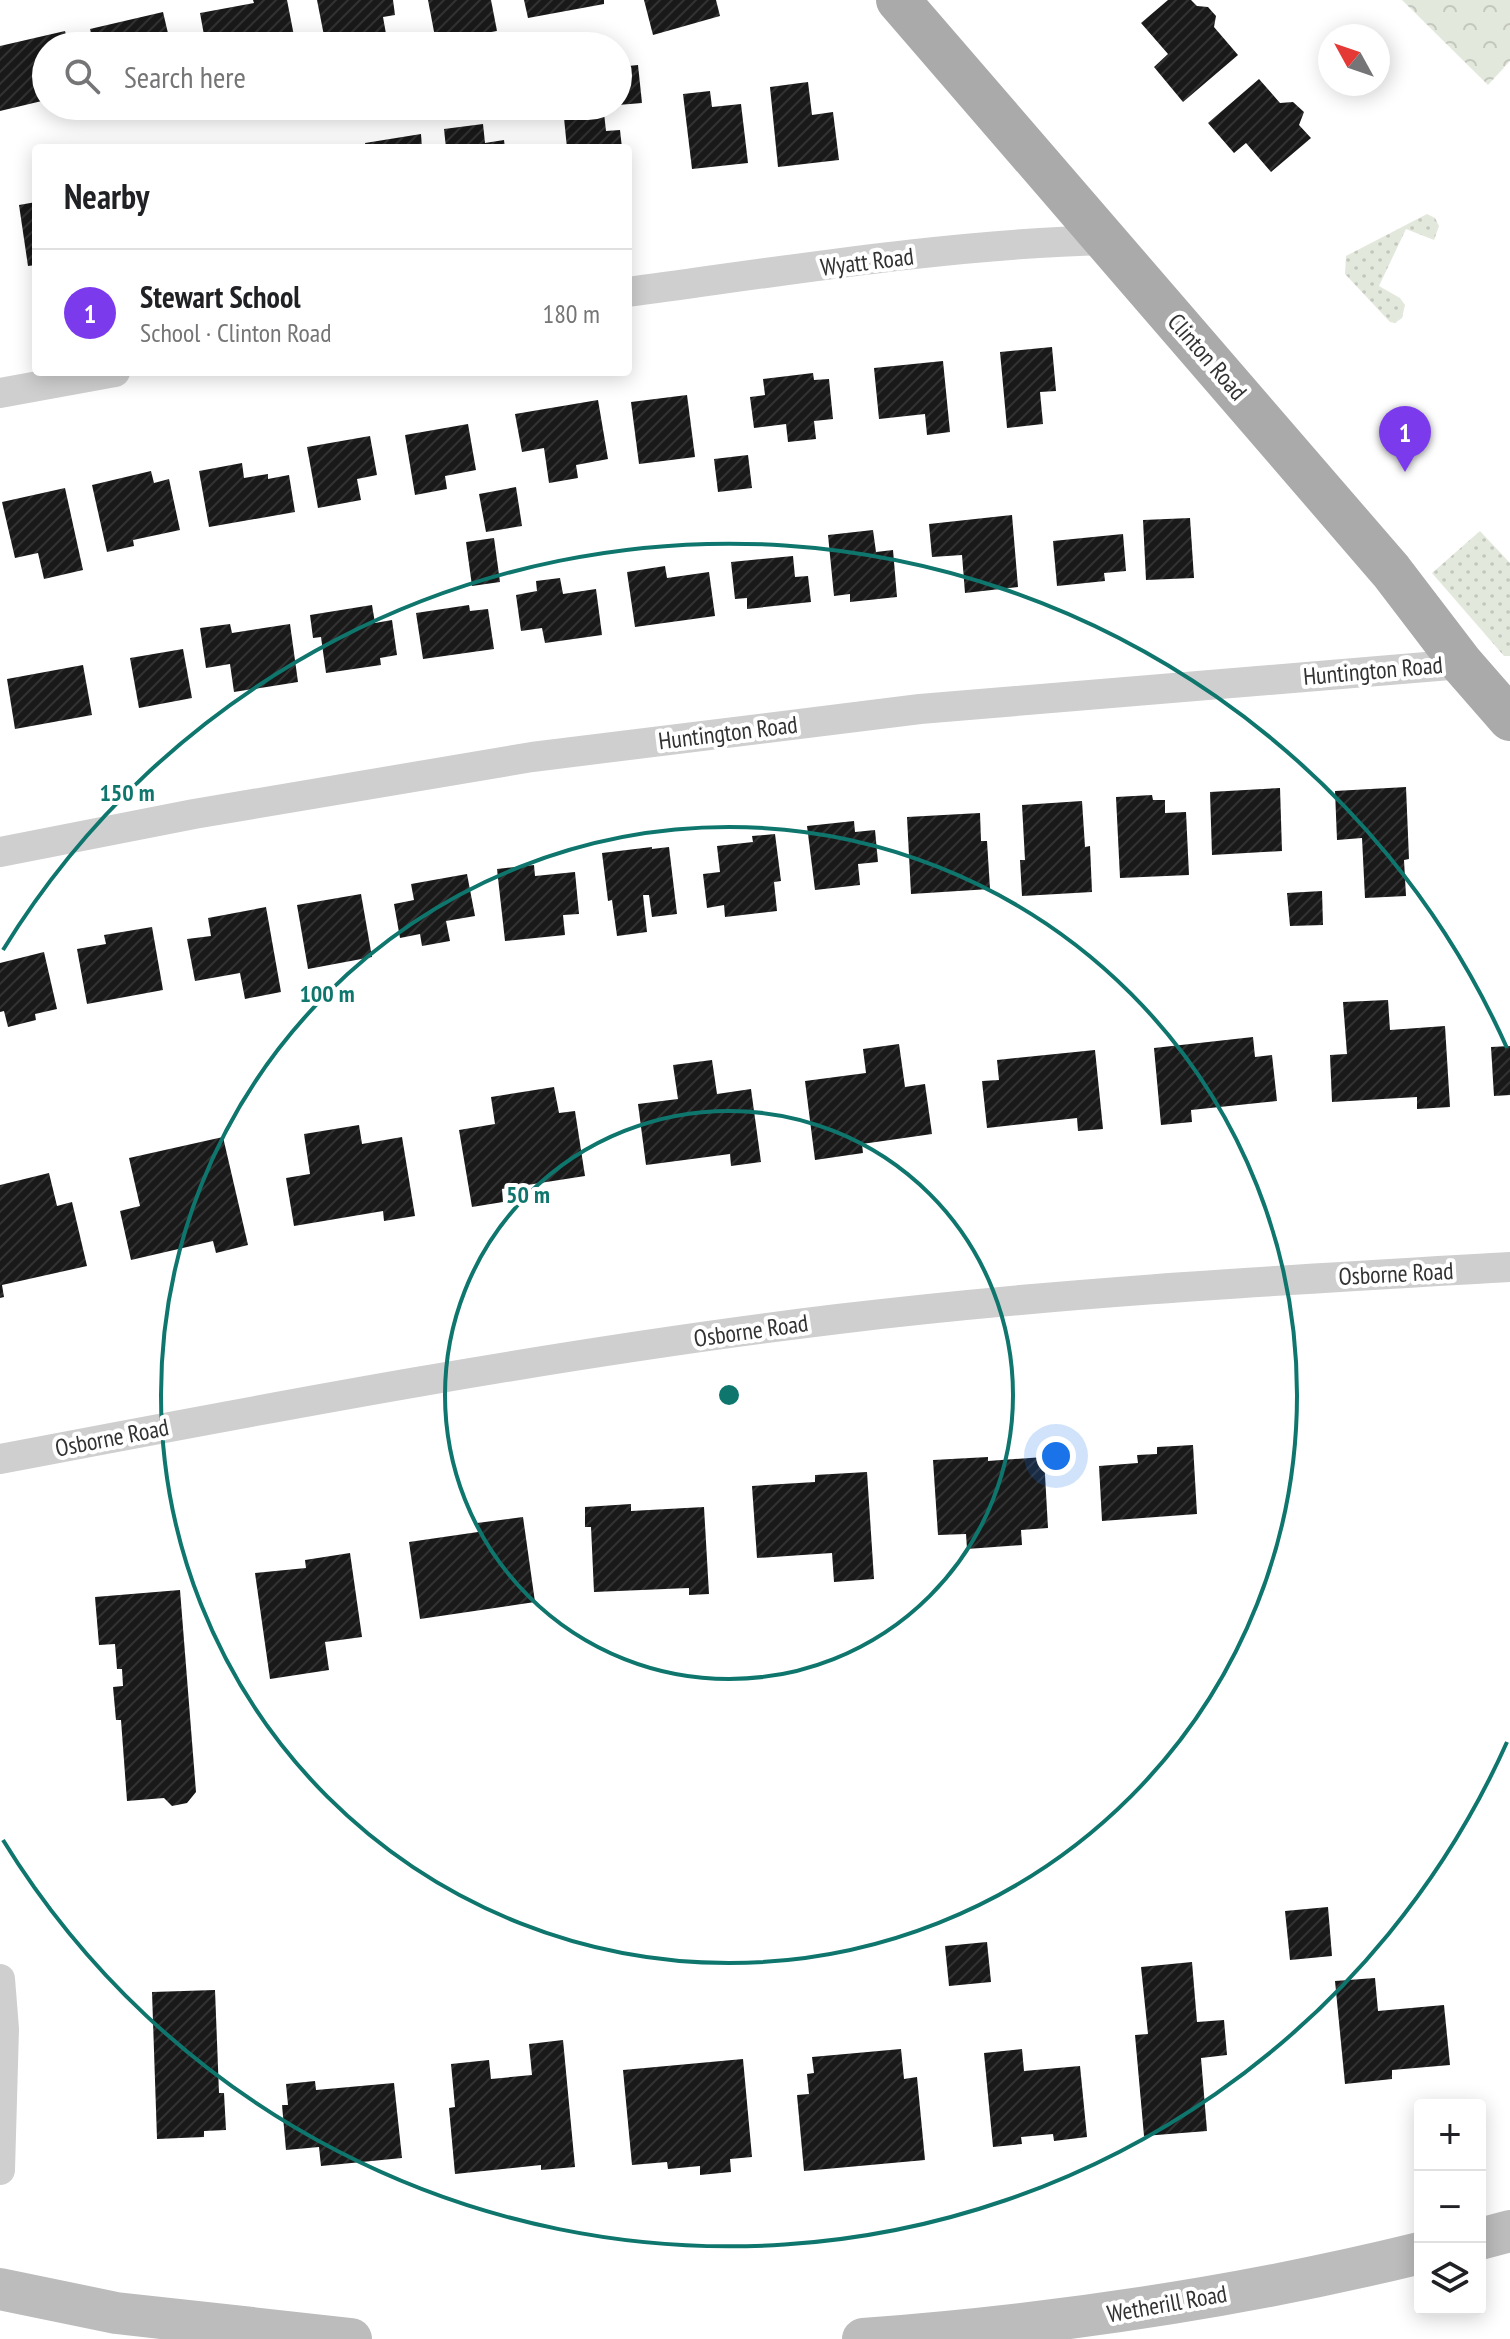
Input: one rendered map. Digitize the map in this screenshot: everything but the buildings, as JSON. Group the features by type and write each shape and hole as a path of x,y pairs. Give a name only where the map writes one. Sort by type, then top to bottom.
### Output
{"main road":[{"name":"Clinton Road","path":"898,0 1380,559 1462,664 1510,719"}],"street":[{"name":"Wyatt Road","path":"632,291 1036,242 1106,240"},
{"path":"0,393 93,376"},
{"name":"Huntington Road","path":"0,852 194,814 532,757 920,709 1462,664"},
{"name":"Osborne Road","path":"0,1459 508,1365 839,1319 1156,1288 1510,1267"},
{"path":"0,1979 4,2029 0,2170"},
{"path":"1486,2237 1510,2231"},
{"name":"Wetherill Road","path":"863,2339 981,2331 1145,2310 1350,2271 1414,2255"},
{"path":"0,2289 116,2313 351,2339"}],"green space":[{"path":"1402,0 1510,0 1510,61 1488,85"},
{"path":"1427,214 1435,218 1439,226 1434,240 1406,229 1379,286 1400,298 1405,305 1402,318 1395,323 1390,322 1345,274 1346,256"},
{"path":"1480,531 1510,563 1510,656 1504,656 1432,573"}],"place":[{"name":"Stewart School","path":"1405,472"}]}
